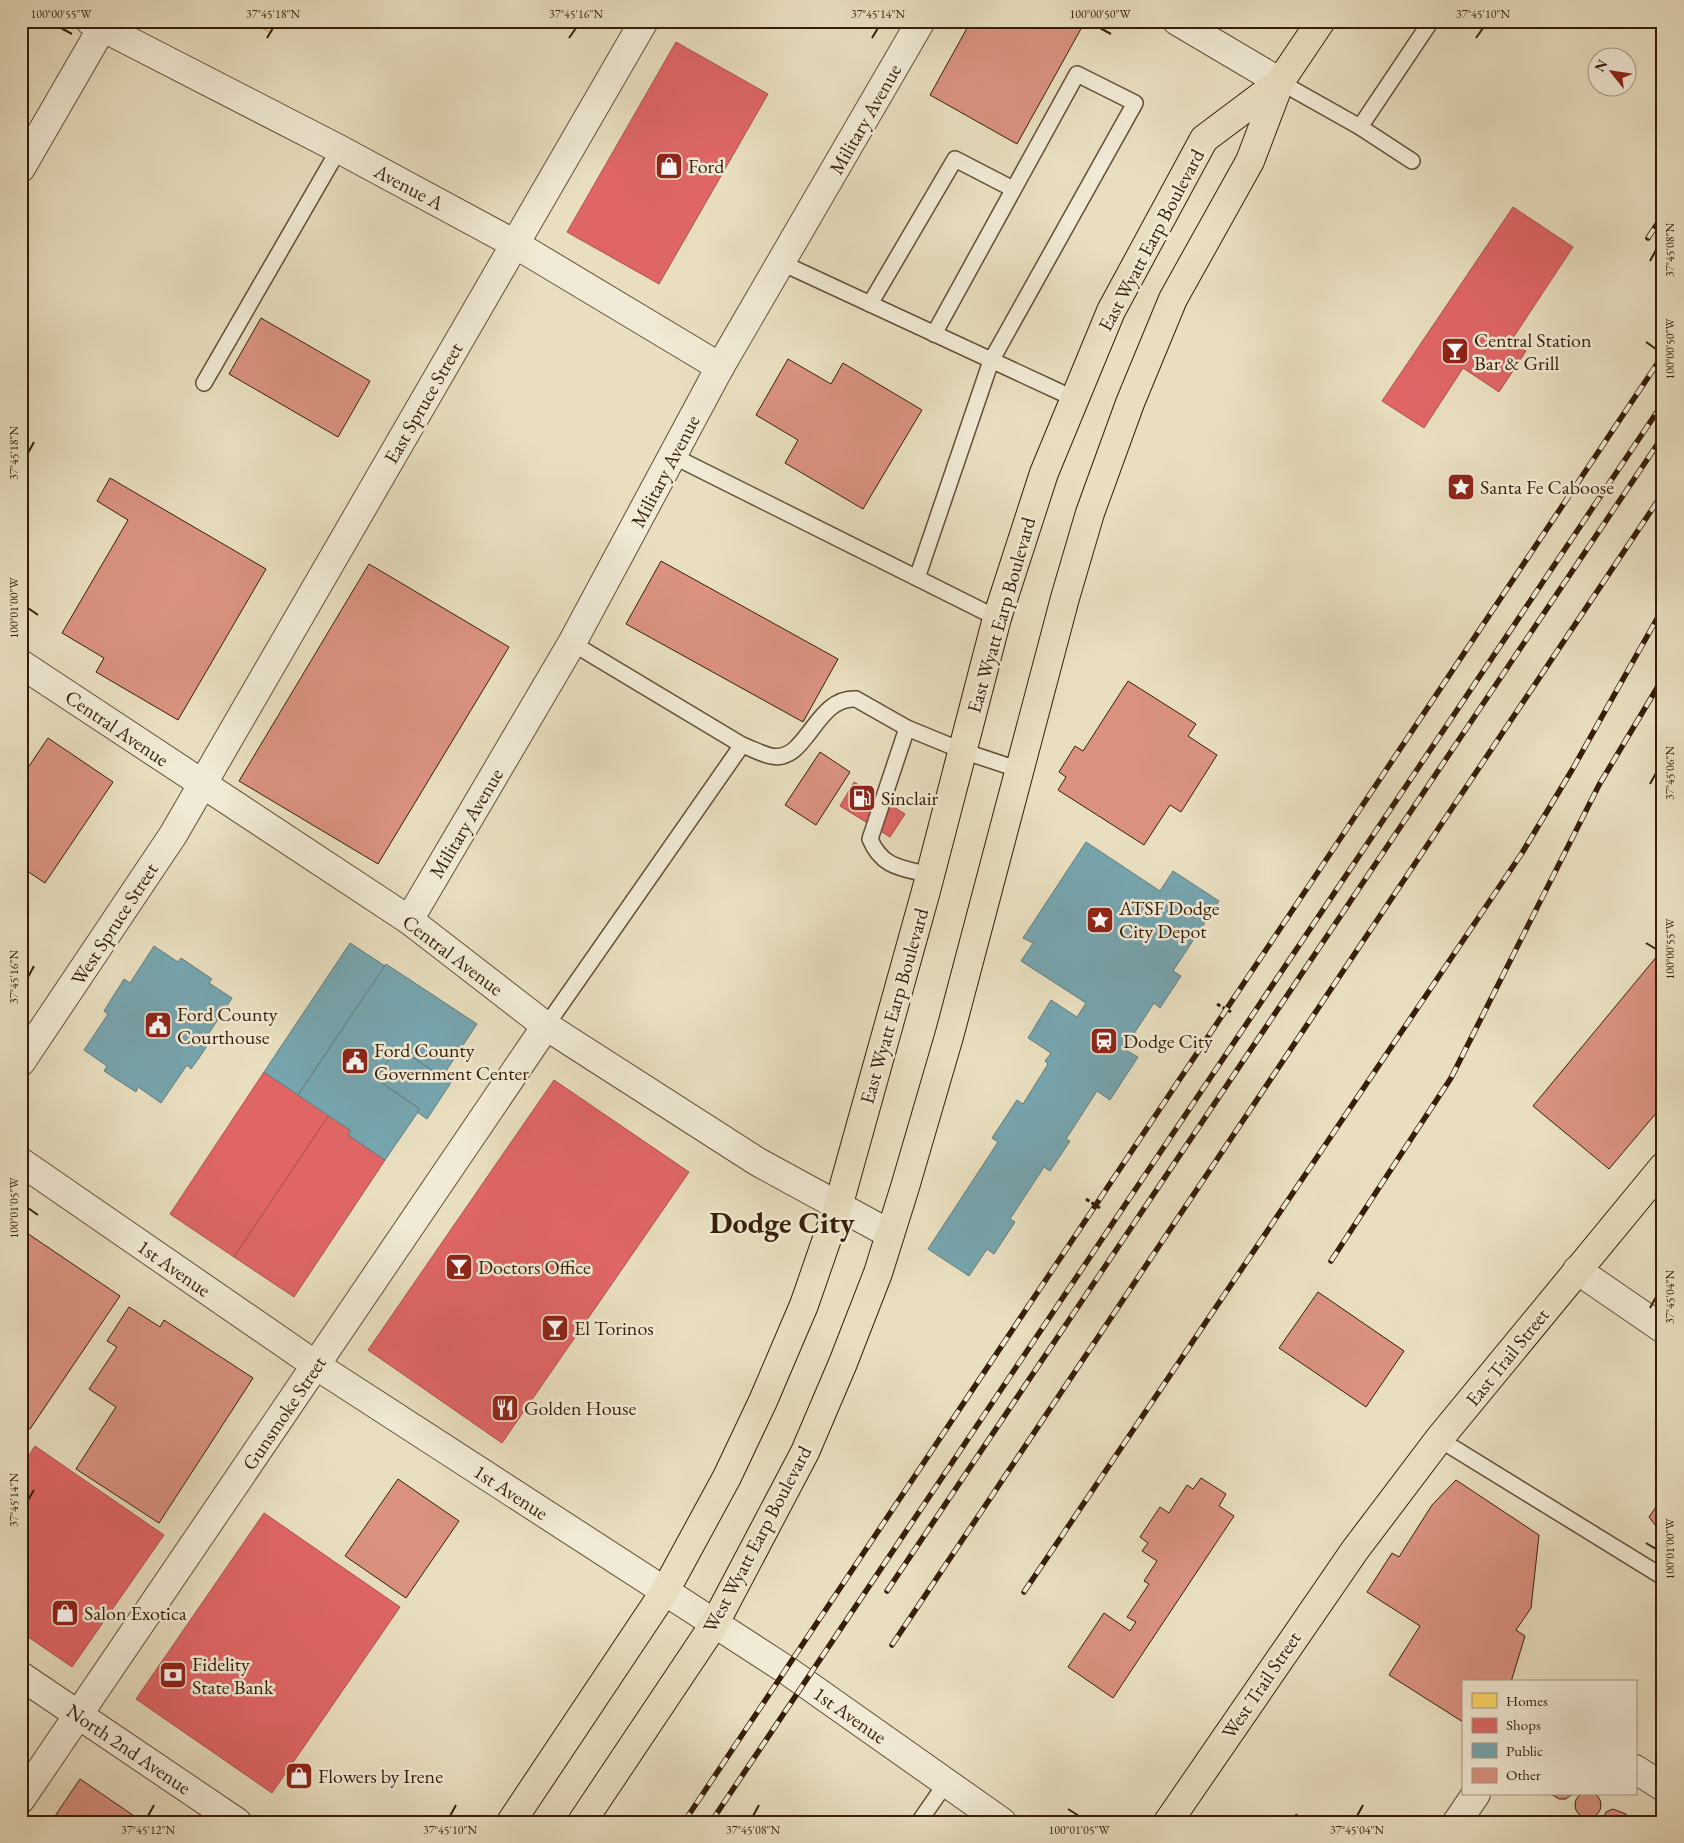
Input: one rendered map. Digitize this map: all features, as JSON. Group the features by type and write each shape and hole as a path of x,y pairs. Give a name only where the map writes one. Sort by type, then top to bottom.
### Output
{"main road":[{"name":"East Wyatt Earp Boulevard","path":"890,1234 950,1033 1090,513 1130,403 1173,300 1250,161 1280,82 1320,21"},
{"name":"East Wyatt Earp Boulevard","path":"838,1207 930,875 997,618 1044,473 1111,311 1204,139 1280,82"},
{"name":"East Trail Street","path":"1354,1550 1439,1439 1663,1167"},
{"path":"512,1822 665,1591 727,1477 763,1401 804,1305 838,1207"},
{"name":"West Wyatt Earp Boulevard","path":"582,1822 715,1623 805,1452 875,1282 890,1234"},
{"name":"West Trail Street","path":"1168,1822 1354,1550"}],"street":[{"name":"East Spruce Street","path":"202,785 644,21"},
{"name":"Military Avenue","path":"409,920 572,644 720,367 921,21"},
{"path":"1177,21 1280,82"},
{"name":"Avenue A","path":"100,24 339,149 515,244 720,367"},
{"path":"21,168 100,24"},
{"name":"Central Avenue","path":"21,664 409,920 546,1026 758,1162 890,1234"},
{"name":"West Spruce Street","path":"21,1062 173,835 202,785"},
{"name":"Gunsmoke Street","path":"21,1799 546,1026"},
{"name":"1st Avenue","path":"21,1162 316,1366 785,1669 1002,1822"},
{"path":"1577,1270 1663,1329"},
{"name":"North 2nd Avenue","path":"21,1676 238,1822"},
{"path":"1636,1770 1663,1787"},
{"path":"1457,1822 1475,1796"}],"lane":[{"path":"1360,127 1431,21"},
{"path":"916,578 991,360 1135,103 1077,74 934,334"},
{"path":"1280,82 1360,127 1412,161"},
{"path":"204,383 339,149"},
{"path":"870,304 955,158 1013,189"},
{"path":"782,263 1075,399"},
{"path":"673,456 997,618"},
{"path":"572,644 742,745 771,757 782,756 795,750 830,707 847,698 856,698 907,728 963,751 1020,770"},
{"path":"907,728 870,839 875,853 886,862 896,867 930,875"},
{"path":"546,1026 742,745"},
{"path":"1439,1439 1663,1577"},
{"path":"919,1822 946,1783"}],"path":[{"path":"1217,1004 1231,1012"},
{"path":"1086,1199 1100,1208"}],"building: Homes":[{"path":"249,21 277,21 271,33"}],"building: Shops":[{"path":"676,42 768,94 659,284 567,232"},
{"path":"1513,207 1573,247 1511,341 1526,351 1499,392 1463,368 1424,428 1382,401"},
{"path":"854,782 905,814 890,837 840,806"},
{"path":"264,1072 329,1115 234,1257 170,1214"},
{"path":"554,1080 689,1172 502,1443 368,1350"},
{"path":"329,1115 351,1131 348,1135 385,1160 294,1297 234,1257"},
{"path":"35,1446 164,1535 72,1667 21,1632 21,1467"},
{"path":"264,1513 400,1607 272,1793 136,1699"}],"building: Public":[{"path":"1086,842 1160,891 1173,871 1219,901 1173,971 1181,976 1160,1008 1154,1003 1124,1049 1138,1057 1110,1100 1097,1091 1066,1139 1070,1141 1050,1171 1044,1167 1010,1219 1015,1222 994,1254 987,1249 969,1276 928,1249 998,1142 992,1138 1017,1100 1023,1104 1048,1064 1045,1061 1051,1053 1028,1038 1051,1000 1077,1017 1086,1003 1021,961 1033,943 1023,938"},
{"name":"Ford County Government Center","path":"350,943 385,966 298,1095 264,1072"},
{"name":"Ford County Courthouse","path":"154,946 178,962 181,958 212,979 209,983 232,998 207,1036 212,1038 199,1058 191,1069 187,1065 161,1103 138,1087 136,1092 104,1071 107,1066 84,1050 108,1014 104,1011 124,979 130,983"},
{"name":"Ford County Government Center","path":"386,964 477,1024 442,1077 397,1047 376,1079 420,1109 385,1160 348,1135 351,1131 298,1095"},
{"path":"397,1047 442,1077 443,1075 452,1081 427,1119 417,1112 420,1109 376,1079"}],"building: Other":[{"path":"971,21 1072,21 1082,27 1017,144 930,95"},
{"path":"261,318 370,381 338,437 229,374"},
{"path":"788,359 831,384 843,363 922,410 863,509 785,463 798,440 756,415"},
{"path":"110,478 266,569 178,720 96,672 104,658 62,633 128,520 97,501"},
{"path":"661,561 838,659 803,722 626,624"},
{"path":"369,564 509,647 378,864 239,781"},
{"path":"1128,681 1196,724 1188,736 1217,755 1181,812 1170,805 1144,845 1058,790 1066,777 1059,772 1075,746 1083,751"},
{"path":"48,738 113,782 45,883 21,867 21,778"},
{"path":"820,752 850,772 816,825 785,805"},
{"path":"1663,949 1663,1105 1609,1169 1533,1106"},
{"path":"21,1229 120,1296 30,1429 21,1423"},
{"path":"1318,1292 1404,1351 1366,1407 1279,1348"},
{"path":"129,1307 160,1327 164,1320 253,1378 159,1523 76,1469 116,1407 89,1389 117,1347 107,1341"},
{"path":"1201,1478 1226,1494 1219,1506 1234,1516 1113,1698 1068,1667 1104,1613 1130,1631 1136,1622 1127,1617 1149,1584 1144,1581 1157,1561 1142,1551 1148,1543 1140,1537 1160,1507 1169,1513 1187,1485 1193,1489"},
{"path":"398,1479 459,1521 406,1598 345,1556"},
{"path":"1456,1480 1539,1535 1531,1608 1516,1630 1525,1636 1512,1680 1462,1680 1462,1721 1389,1675 1420,1626 1367,1592 1392,1553 1399,1557 1432,1505"},
{"path":"1663,1497 1663,1535 1649,1517"},
{"path":"80,1779 143,1822 51,1822"},
{"path":"1554,1796 1570,1796 1566,1799 1559,1799"},
{"path":"1579,1796 1597,1796 1600,1800 1600,1810 1593,1817 1583,1817 1576,1810 1576,1800"},
{"path":"1613,1809 1626,1814 1628,1822 1602,1822 1606,1812"},
{"path":"1296,1814 1308,1822 1291,1822"}],"railway":[{"path":"1648,238 1663,215"},
{"path":"684,1822 1663,355"},
{"path":"711,1822 1663,403"},
{"path":"887,1591 1663,436"},
{"path":"892,1645 1663,493"},
{"path":"1024,1592 1522,853 1572,770 1663,608"},
{"path":"1331,1261 1451,1078 1599,785 1663,678"}],"place":[{"name":"Ford","path":"669,166"},
{"name":"Central Station Bar & Grill","path":"1455,351"},
{"name":"Santa Fe Caboose","path":"1461,487"},
{"name":"Sinclair","path":"862,798"},
{"name":"ATSF Dodge City Depot","path":"1100,920"},
{"name":"Ford County Courthouse","path":"158,1025"},
{"name":"Dodge City","path":"1104,1041"},
{"name":"Ford County Government Center","path":"355,1061"},
{"name":"Doctors Office","path":"459,1267"},
{"name":"El Torinos","path":"555,1328"},
{"name":"Golden House","path":"505,1408"},
{"name":"Salon Exotica","path":"65,1613"},
{"name":"Fidelity State Bank","path":"173,1675"},
{"name":"Flowers by Irene","path":"299,1776"}],"district":[{"name":"Dodge City","path":"782,1222"}]}
